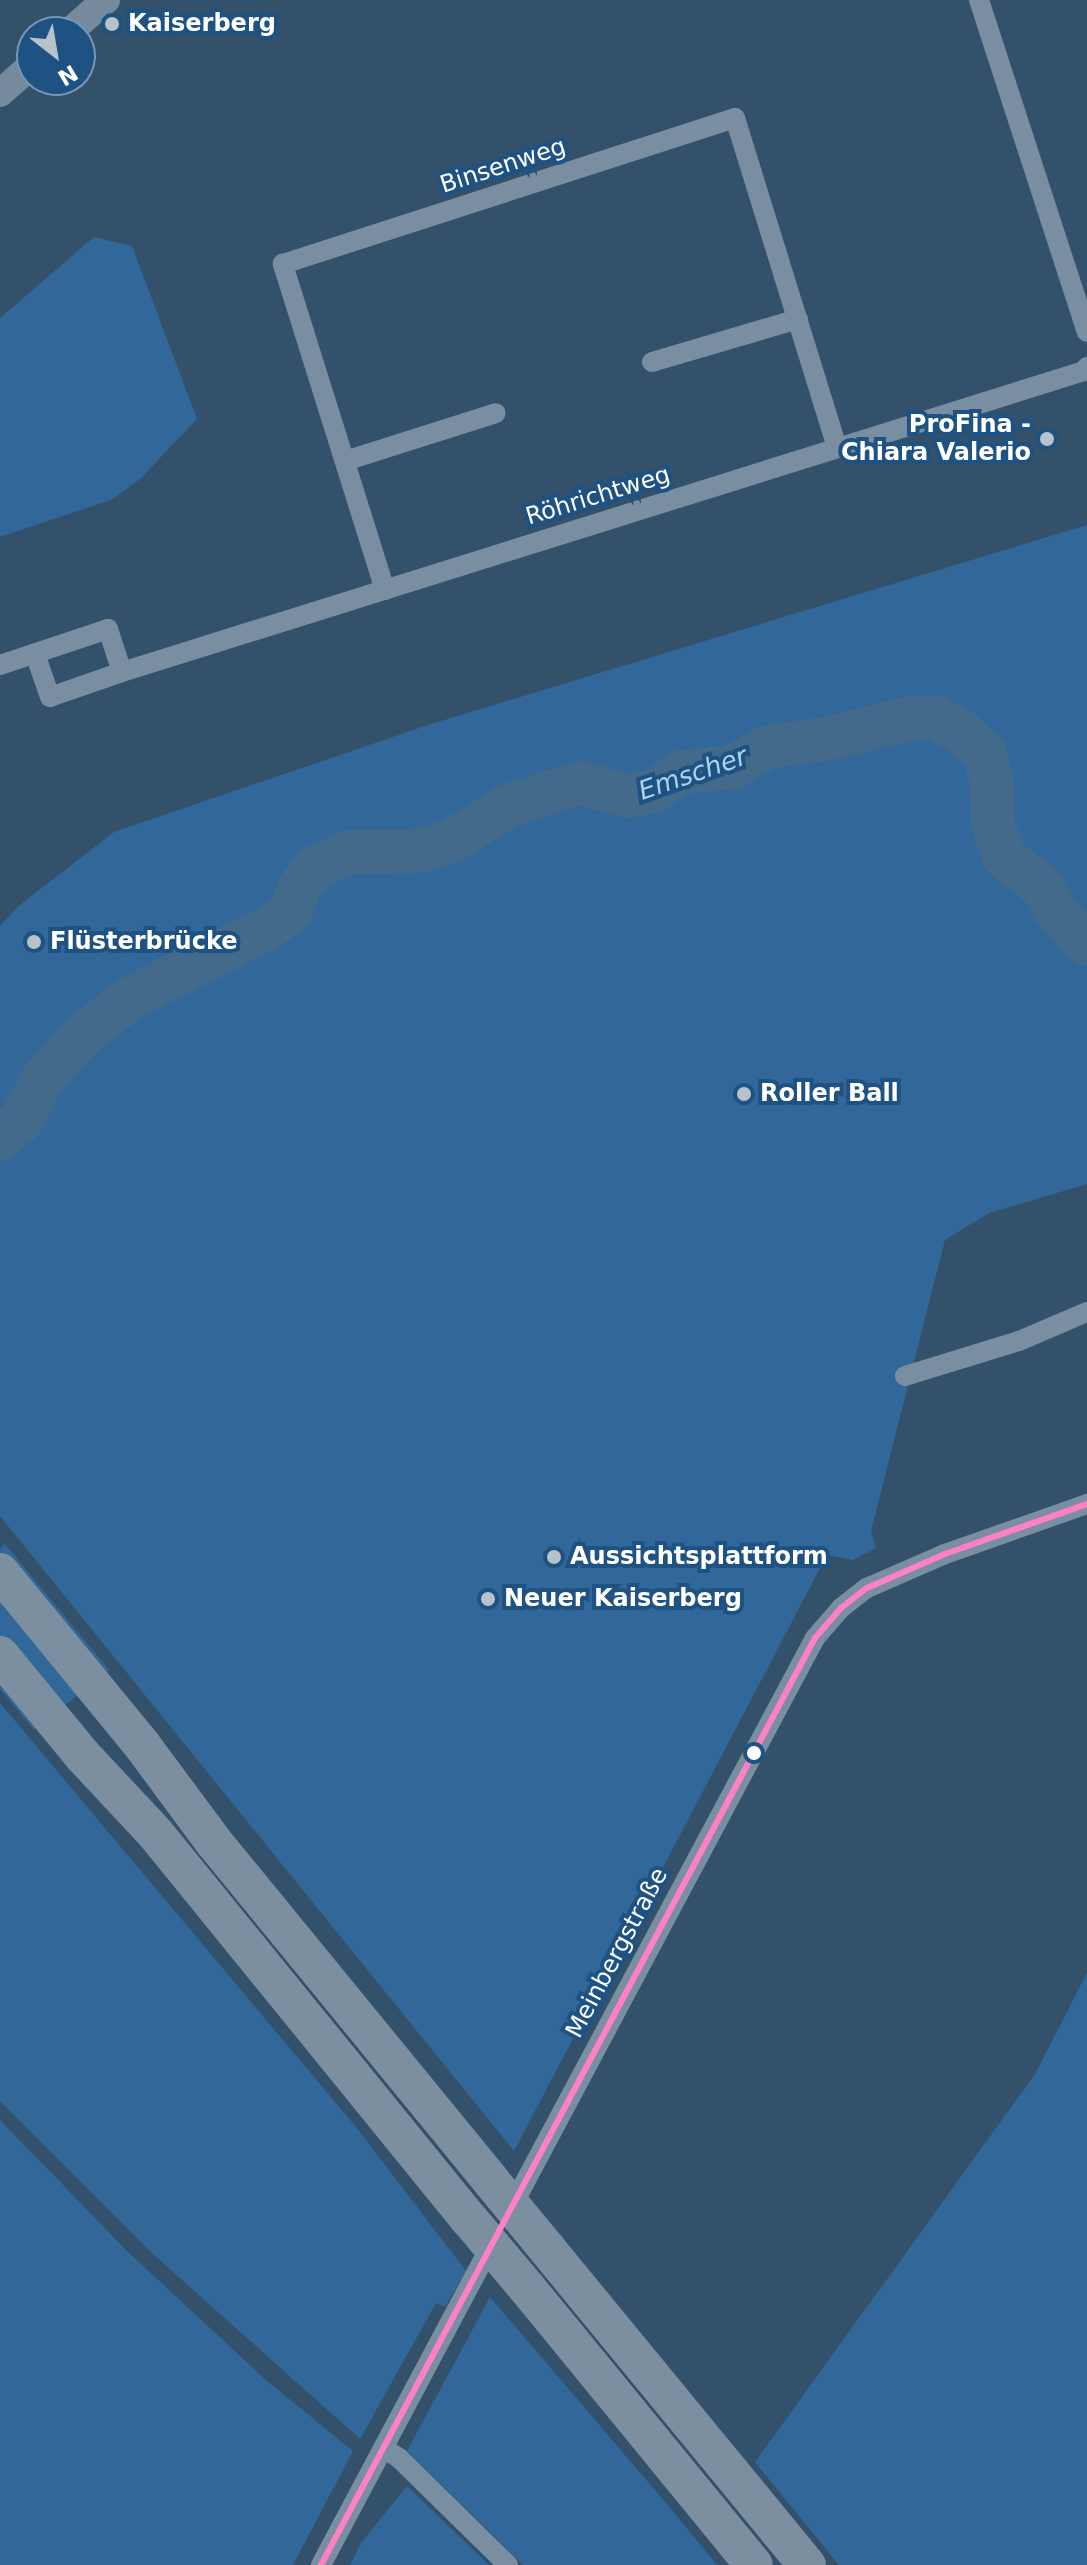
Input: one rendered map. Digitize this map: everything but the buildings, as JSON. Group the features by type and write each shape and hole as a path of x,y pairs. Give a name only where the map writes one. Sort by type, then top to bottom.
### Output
{"highway":[{"path":"0,1572 142,1745 213,1841 807,2565"},
{"path":"0,1655 83,1756 155,1833 754,2565"}],"main road":[{"path":"88,16 106,0"},
{"path":"0,93 16,79"}],"street":[{"path":"979,0 1087,332"},
{"name":"Binsenweg","path":"385,590 283,264 735,118 837,448"},
{"path":"652,362 798,319"},
{"name":"Röhrichtweg","path":"35,654 50,697 1084,371 1087,367"},
{"path":"345,461 496,413"},
{"path":"0,665 108,629 122,672"},
{"path":"905,1376 1019,1341 1087,1312"},
{"name":"Meinbergstraße","path":"321,2565 815,1638 841,1608 867,1588 945,1554 1087,1504"},
{"path":"383,2448 399,2458 508,2565"}],"shaded area":[{"path":"94,237 132,246 197,419 140,479 111,500 0,537 0,318"},
{"path":"1087,525 1087,1184 989,1213 945,1240 871,1531 876,1548 853,1560 827,1555 514,2151 0,1516 0,926 20,905 114,832 431,724"},
{"path":"5,1544 109,1670 34,1730 0,1689 0,1548"},
{"path":"0,1703 356,2127 466,2271 445,2307 436,2303 360,2439 153,2254 0,2101"},
{"path":"1087,1973 1087,2565 839,2565 755,2462 1035,2074"},
{"path":"0,2120 127,2251 267,2381 353,2451 293,2565 0,2565"},
{"path":"490,2297 717,2565 523,2565 407,2451"},
{"path":"407,2486 489,2565 350,2565 361,2543"}],"waterway":[{"name":"Emscher","path":"0,1138 21,1121 43,1078 85,1033 131,998 268,928 290,912 300,887 314,868 350,852 420,851 453,840 510,805 580,783 628,796 652,792 682,772 733,767 767,747 826,739 911,718 934,717 960,731 984,752 992,781 993,826 1004,857 1043,887 1057,913 1087,944"}],"transit line":[{"path":"321,2565 815,1638 841,1608 867,1588 945,1554 1087,1504"}],"place":[{"name":"Kaiserberg","path":"112,24"},
{"name":"ProFina - Chiara Valerio","path":"1047,439"},
{"name":"Flüsterbrücke","path":"34,942"},
{"name":"Roller Ball","path":"744,1094"},
{"name":"Aussichtsplattform","path":"554,1557"},
{"name":"Neuer Kaiserberg","path":"488,1599"}]}
